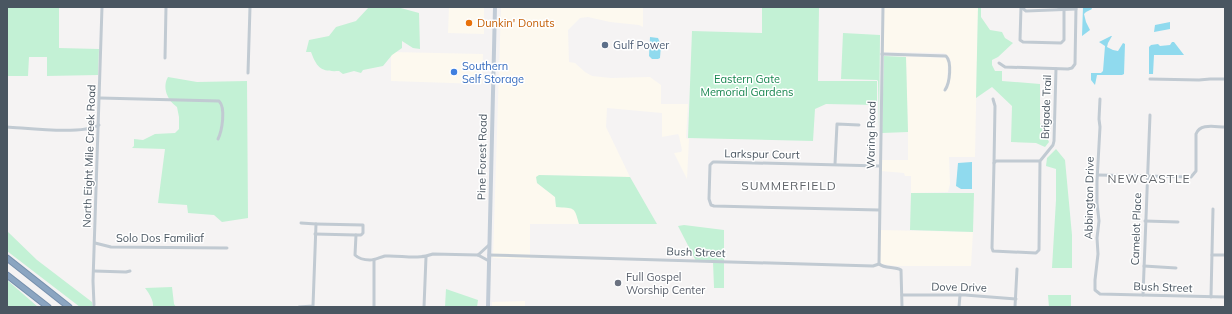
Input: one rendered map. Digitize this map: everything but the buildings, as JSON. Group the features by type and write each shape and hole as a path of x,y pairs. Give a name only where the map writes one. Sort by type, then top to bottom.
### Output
{"highway":[{"path":"7,258 69,307"},
{"path":"7,275 48,307"}],"main road":[{"name":"Pine Forest Road","path":"488,307 495,7"}],"street":[{"name":"North Eight Mile Creek Road","path":"94,305 102,7"},
{"path":"165,58 166,7"},
{"path":"248,73 250,7"},
{"name":"Waring Road","path":"879,264 883,7"},
{"path":"1021,7 1026,10 1057,11 1064,8 1064,40 1061,43 1022,42 1020,40 1021,7"},
{"path":"999,63 1005,67 1056,69 1072,68 1075,64 1076,8 1058,7"},
{"path":"882,54 946,56 950,62 949,83 945,90"},
{"name":"Brigade Trail","path":"1041,163 1054,141 1056,69"},
{"path":"1150,79 1225,79"},
{"path":"100,98 219,101 223,106 222,132 218,140"},
{"path":"993,99 995,106 992,248 995,252 1036,253 1039,250 1041,163 996,161 994,163"},
{"name":"Abbington Drive","path":"1100,99 1097,203 1100,221 1097,238 1098,254 1095,290 1100,294"},
{"name":"Camelot Place","path":"1143,295 1150,115"},
{"path":"836,164 837,124 859,125"},
{"path":"7,127 69,131 93,128 99,125"},
{"path":"1098,175 1191,177 1196,171 1196,134 1198,129 1202,127 1225,127"},
{"name":"Larkspur Court","path":"879,210 714,206 711,205 709,199 710,165 713,162 880,166"},
{"path":"1211,297 1213,209"},
{"path":"1145,221 1178,222"},
{"path":"301,223 363,225 363,233 356,236 315,234"},
{"path":"299,307 313,306 316,224"},
{"path":"356,236 355,254 357,257 368,260 374,260 382,256 426,257 433,254 478,255 489,261"},
{"name":"Solo Dos Familiaf","path":"95,243 112,247 227,248"},
{"path":"478,255 489,245"},
{"name":"Bush Street","path":"489,254 873,266 879,264 881,266 900,269 902,272 902,295"},
{"path":"1212,255 1225,255"},
{"path":"424,307 426,257"},
{"path":"374,260 374,307"},
{"path":"1144,266 1176,268"},
{"path":"1015,307 1017,269"},
{"path":"94,271 130,271"},
{"name":"Bush Street","path":"1100,294 1225,297"},
{"path":"902,295 902,307"},
{"name":"Dove Drive","path":"902,295 960,295 1016,299"},
{"path":"959,307 960,295"}],"shaded area":[{"path":"449,7 484,7 484,34 448,33"},
{"path":"501,7 643,7 643,27 639,25 610,22 588,17 580,18 568,30 569,62 575,63 592,76 611,78 650,77 661,85 661,104 688,104 686,138 689,139 687,179 674,153 681,152 682,150 678,134 662,137 662,113 607,108 606,127 630,177 540,175 537,183 555,197 556,206 570,207 576,211 579,224 530,224 530,259 493,258"},
{"path":"884,7 978,7 975,157 949,157 950,184 948,192 911,193 911,176 905,176 904,173 881,171 881,160 908,160 906,57 896,56 946,58 948,62 947,83 943,90 945,92 950,83 951,61 944,53 884,52"},
{"path":"391,52 483,54 482,84 391,81"},
{"path":"880,230 973,232 971,266 895,266 882,264 880,263"},
{"path":"525,301 525,307 492,307 492,302"}],"green space":[{"path":"7,7 59,7 59,48 99,49 98,75 47,76 47,57 29,57 28,76 7,76"},
{"path":"369,7 397,7 419,13 420,49 413,48 402,41 402,48 392,55 383,66 363,70 361,73 354,71 343,74 339,71 328,71 320,68 315,62 311,52 306,52 309,40 329,36 336,27 356,21"},
{"name":"Eastern Gate Memorial Gardens","path":"762,7 819,7 818,81 877,81 877,105 826,104 815,109 813,141 688,138 692,31 762,33"},
{"path":"978,7 981,7 981,17 990,30 1002,32 1005,38 1013,43 998,57 992,60 992,65 995,71 1002,71 1002,81 1040,84 1040,123 1049,142 1045,147 1036,143 1011,142 1012,106 992,87 976,98"},
{"path":"843,33 880,35 879,133 878,81 841,79"},
{"path":"884,56 906,57 908,132 882,133"},
{"path":"168,77 197,82 247,81 248,218 222,222 214,215 188,213 187,205 158,203 165,149 132,148 134,146 134,139 143,140 155,134 175,133 179,129 177,107 173,104 166,93 165,85"},
{"path":"1056,149 1065,160 1072,235 1072,268 1052,268 1056,200 1056,169 1046,166 1047,158"},
{"path":"539,175 630,177 657,224 579,224 576,214 572,209 556,207 555,197 537,183 536,177"},
{"path":"911,193 974,193 973,232 910,230"},
{"path":"684,225 724,230 724,288 714,288 713,262 696,261 678,226"},
{"path":"7,230 37,260 92,302 93,307 80,307 7,251"},
{"path":"7,280 38,307 7,307"},
{"path":"172,287 174,304 176,307 153,307 150,295 145,288"},
{"path":"446,289 478,300 477,307 445,307"},
{"path":"1048,295 1071,295 1071,307 1049,307"}],"water":[{"path":"1083,7 1091,7 1092,9 1084,14 1090,30 1082,36"},
{"path":"1170,22 1170,29 1154,32 1155,25"},
{"path":"1111,36 1107,47 1118,51 1123,43 1125,44 1124,74 1097,75 1095,85 1091,80 1091,73 1101,73 1103,71 1105,46 1099,42"},
{"path":"650,37 658,38 661,45 660,58 658,59 652,59 649,56"},
{"path":"1174,42 1184,55 1154,55 1153,74 1149,74 1149,47 1151,45 1158,44 1160,46 1170,45"},
{"path":"972,162 972,189 961,189 956,186 958,163"}],"place":[{"name":"Dunkin' Donuts","path":"469,23"},
{"name":"Gulf Power","path":"605,45"},
{"name":"Southern Self Storage","path":"454,72"},
{"name":"Full Gospel Worship Center","path":"618,283"}],"district":[{"name":"NEWCASTLE","path":"1149,178"},
{"name":"SUMMERFIELD","path":"789,185"}]}
